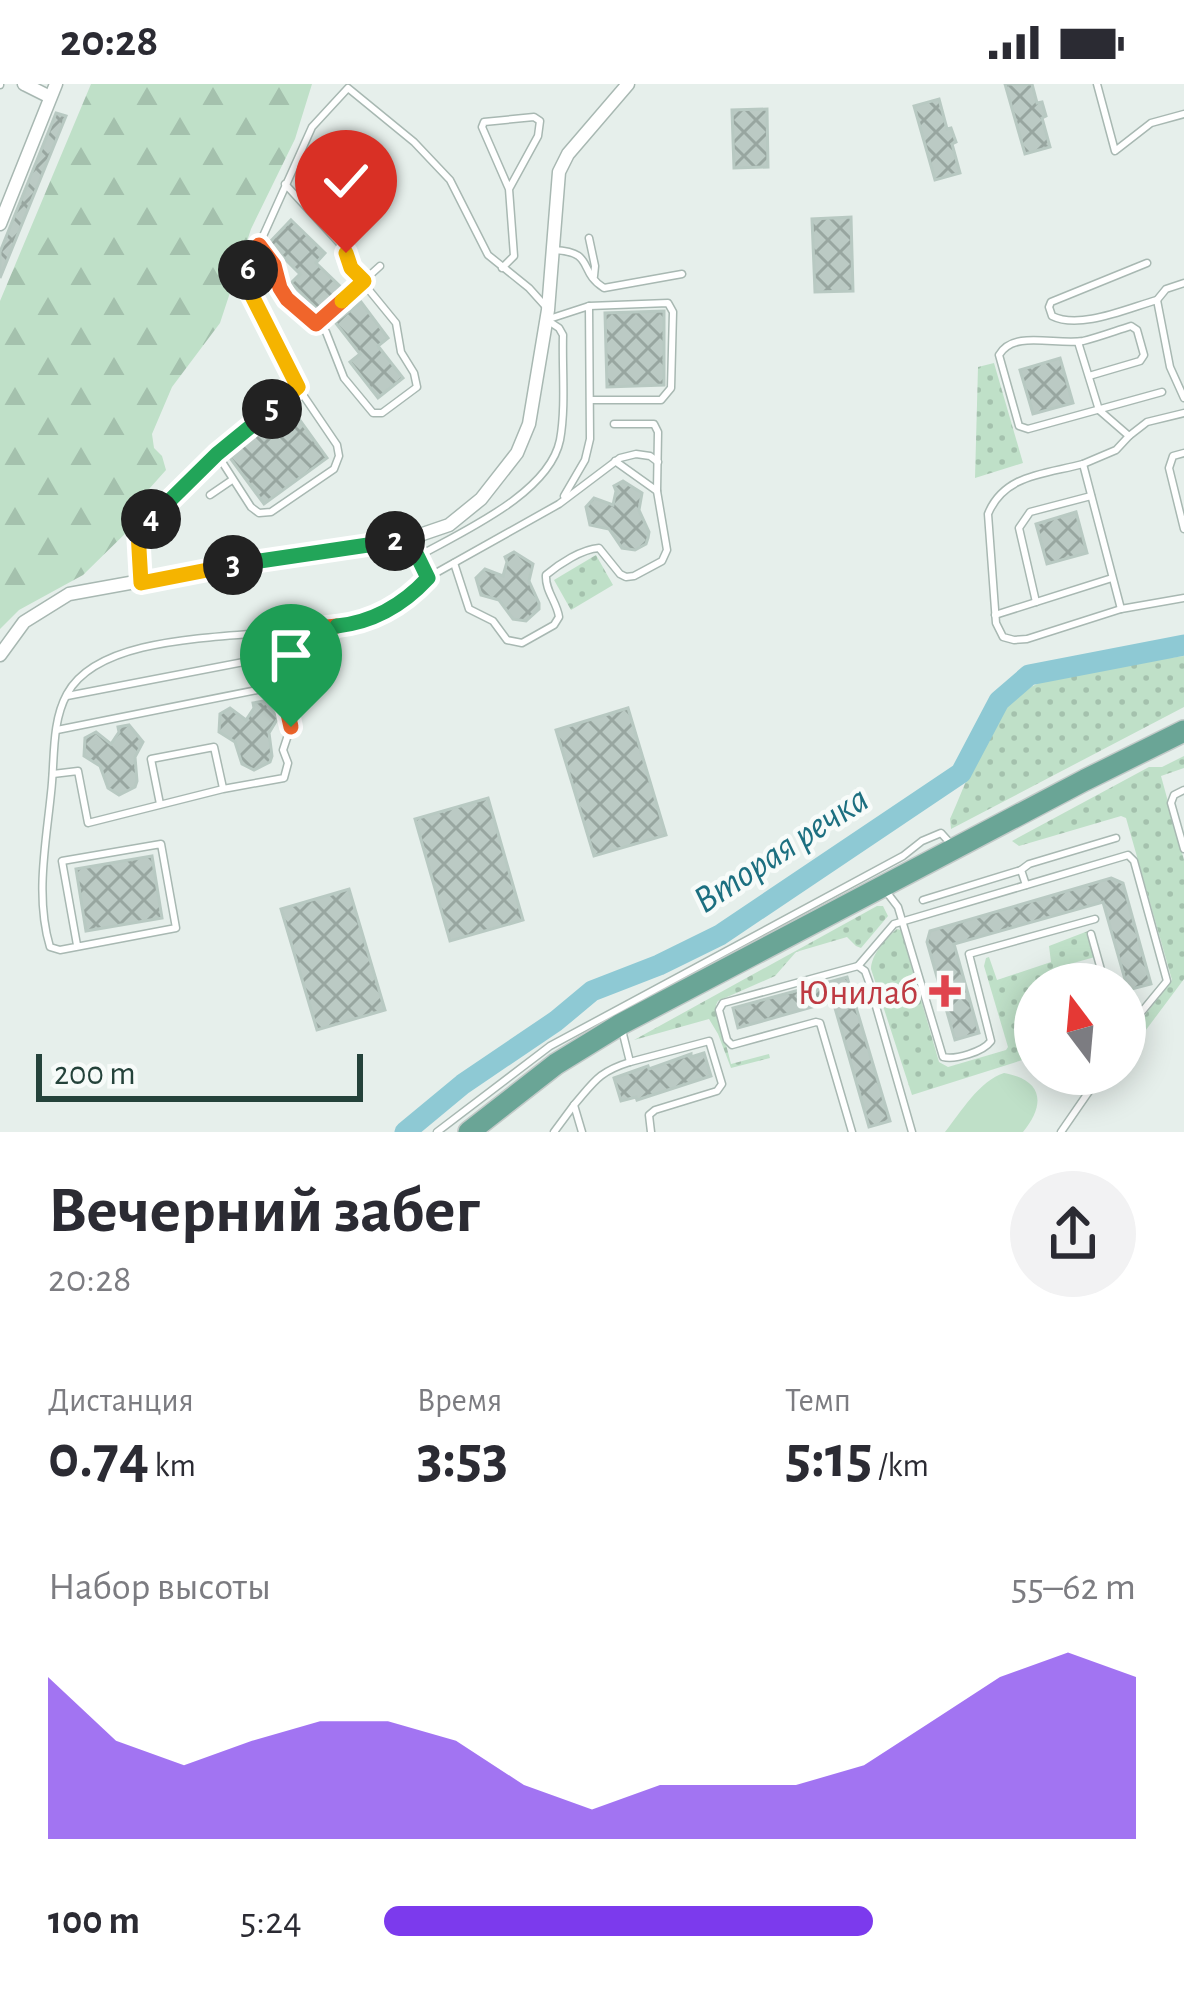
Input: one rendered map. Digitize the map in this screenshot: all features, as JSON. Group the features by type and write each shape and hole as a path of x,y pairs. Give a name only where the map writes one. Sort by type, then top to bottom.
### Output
{"main road":[{"path":"469,1132 556,1064 621,1024 1184,731"}],"street":[{"path":"0,224 53,91 24,84"},
{"path":"0,655 24,622 69,594 409,539 449,525 481,499 517,453 529,424 547,315 559,172 620,87"}],"lane":[{"path":"1097,84 1114,151 1150,123 1184,114"},
{"path":"217,454 251,507 260,513 271,512 334,469 339,456 338,446 298,387 248,288 246,274 312,127 348,85 450,180 488,255 529,288 563,335 561,435 549,468 454,540 417,557"},
{"path":"502,268 514,256 509,189 482,127 484,122 534,117 540,121 538,136 509,189"},
{"path":"259,245 274,265 287,299 326,332 344,378 373,413 382,413 417,387 401,352 399,328 351,268 343,247 285,184"},
{"path":"589,238 596,271 593,278"},
{"path":"554,250 580,256 604,288 682,274"},
{"path":"1147,263 1052,302 1052,316 1077,322 1157,300 1166,289 1184,283"},
{"path":"316,324 380,266"},
{"path":"1157,300 1170,368 1184,398"},
{"path":"547,315 589,306 668,303 673,312 667,395 662,400 591,400"},
{"path":"559,504 585,460 590,439 589,306"},
{"path":"1089,376 1140,361 1144,355 1137,330 1131,326 1078,342 1016,341 1004,346 999,355 1019,426 1028,429 1162,392"},
{"path":"1078,342 1099,410 1129,436"},
{"path":"141,583 138,532 217,454 298,387"},
{"path":"1184,413 1147,422 1116,450 1083,464 1005,488 988,514 995,615 1003,637 1027,639 1121,609 1184,598"},
{"path":"454,563 470,609 494,621 507,640 522,644 559,617 546,584 552,570 591,548 599,548 626,577 662,560 667,550 657,491 658,432 654,424 614,424"},
{"path":"1184,453 1173,456 1169,468 1184,529"},
{"path":"77,945 62,861 161,844 176,928 60,950 50,947 42,891 57,730 66,696 90,669 119,654 204,639 348,625 386,612 409,599 428,578 559,504 615,461 636,454 658,462"},
{"path":"615,461 657,491"},
{"path":"1083,464 1121,609"},
{"path":"211,495 233,479"},
{"path":"1036,602 1019,528 1023,518 1091,496"},
{"path":"409,539 428,578"},
{"path":"995,615 1113,578"},
{"path":"53,774 78,771 88,823 284,778 288,763 283,750 291,727 270,633"},
{"path":"66,696 275,656"},
{"path":"57,730 282,686"},
{"path":"160,804 152,759 214,747 223,789"},
{"path":"1184,790 1174,795 1172,803 1184,849"},
{"path":"436,1132 550,1046 903,856 922,841 941,833 954,850"},
{"path":"922,901 1116,838"},
{"path":"852,1132 820,1023 732,1046 718,1010 723,1003 857,965 887,930 902,921 1126,855 1132,859 1168,980 1146,1006"},
{"path":"1021,870 1026,885"},
{"path":"883,887 898,908 943,1057 949,1059 986,1048 991,1042 969,954 1095,919"},
{"path":"1091,934 1099,963"},
{"path":"857,965 869,982 912,1132"},
{"path":"621,1024 630,1062"},
{"path":"554,1132 604,1071 704,1040 711,1043 721,1088 655,1110 649,1115 652,1132"},
{"path":"1061,1132 1087,1095"},
{"path":"574,1105 582,1132"}],"green space":[{"path":"91,84 312,84 295,139 251,229 220,323 172,387 152,434 166,470 133,507 135,524 83,575 19,610 0,629 0,301"},
{"path":"994,363 1023,463 975,478 978,367"},
{"path":"596,555 613,585 571,610 554,580"},
{"path":"1184,656 1184,707 951,829 950,819 984,742 1002,713 1027,689 1069,673"},
{"path":"1184,756 1184,768 1161,776 1184,860 1184,979 1146,1030 1146,1014 1172,980 1126,818 1019,846 1012,841 1149,767 1162,767"},
{"path":"877,906 883,906 888,916 861,948 847,937 796,952 775,976 718,1001 731,1064 769,1054 770,1058 731,1068 709,1019 634,1040"},
{"path":"901,930 939,1062 948,1067 1006,1050 984,966 986,958 997,980 1014,974 1014,1063 912,1095 871,969 884,942"},
{"path":"1088,931 1095,957 1048,963 1049,946"},
{"path":"1014,1075 1014,1095 1037,1095 1035,1112 1023,1132 945,1132 979,1090 995,1077"}],"building":[{"path":"1005,84 1032,84 1046,116 1042,118 1050,147 1025,154"},
{"path":"939,99 956,142 952,144 960,173 935,180 914,106"},
{"path":"767,109 768,167 734,168 732,110"},
{"path":"56,113 66,116 0,278 0,252"},
{"path":"851,217 853,291 815,292 812,219"},
{"path":"291,220 325,253 316,263 343,289 319,311 291,283 300,274 269,243"},
{"path":"361,302 388,338 378,346 403,378 378,398 350,362 360,354 335,322"},
{"path":"664,311 664,385 607,387 605,313"},
{"path":"1060,358 1073,403 1033,414 1020,370"},
{"path":"291,408 327,458 264,504 228,455"},
{"path":"623,481 642,493 639,510 649,532 646,544 635,550 622,548 609,529 590,525 586,507 594,498 613,505 614,486"},
{"path":"1076,512 1087,553 1047,564 1036,524"},
{"path":"514,552 533,564 529,581 539,609 526,621 513,619 499,600 481,595 476,578 485,569 503,576 505,557"},
{"path":"264,701 278,718 269,733 270,762 254,770 242,764 235,742 219,732 220,714 230,708 246,720 253,703"},
{"path":"628,708 666,835 594,856 556,730"},
{"path":"129,725 143,742 135,757 135,787 119,795 108,788 100,766 84,756 85,738 96,732 111,744 118,727"},
{"path":"488,798 523,920 450,941 415,819"},
{"path":"152,856 162,918 86,931 76,869"},
{"path":"1111,878 1123,883 1145,963 1120,963 1103,902 954,944 979,1033 955,1040 927,942 930,931"},
{"path":"349,889 385,1010 317,1030 281,909"},
{"path":"847,977 890,1121 869,1127 833,1001 738,1028 733,1008"},
{"path":"704,1053 711,1076 621,1101 614,1078"}],"waterway":[{"name":"Вторая речка","path":"405,1132 592,991 720,935 961,773 999,701 1029,675 1184,645"}],"place":[{"name":"Юнилаб","path":"945,991"}],"route":[{"path":"291,727 270,633 348,625 409,599 428,578 409,539 257,560 141,583 138,532 217,454 298,387 248,288 246,274 259,245 274,265 287,299 316,324 364,281 351,268 346,253"}]}
